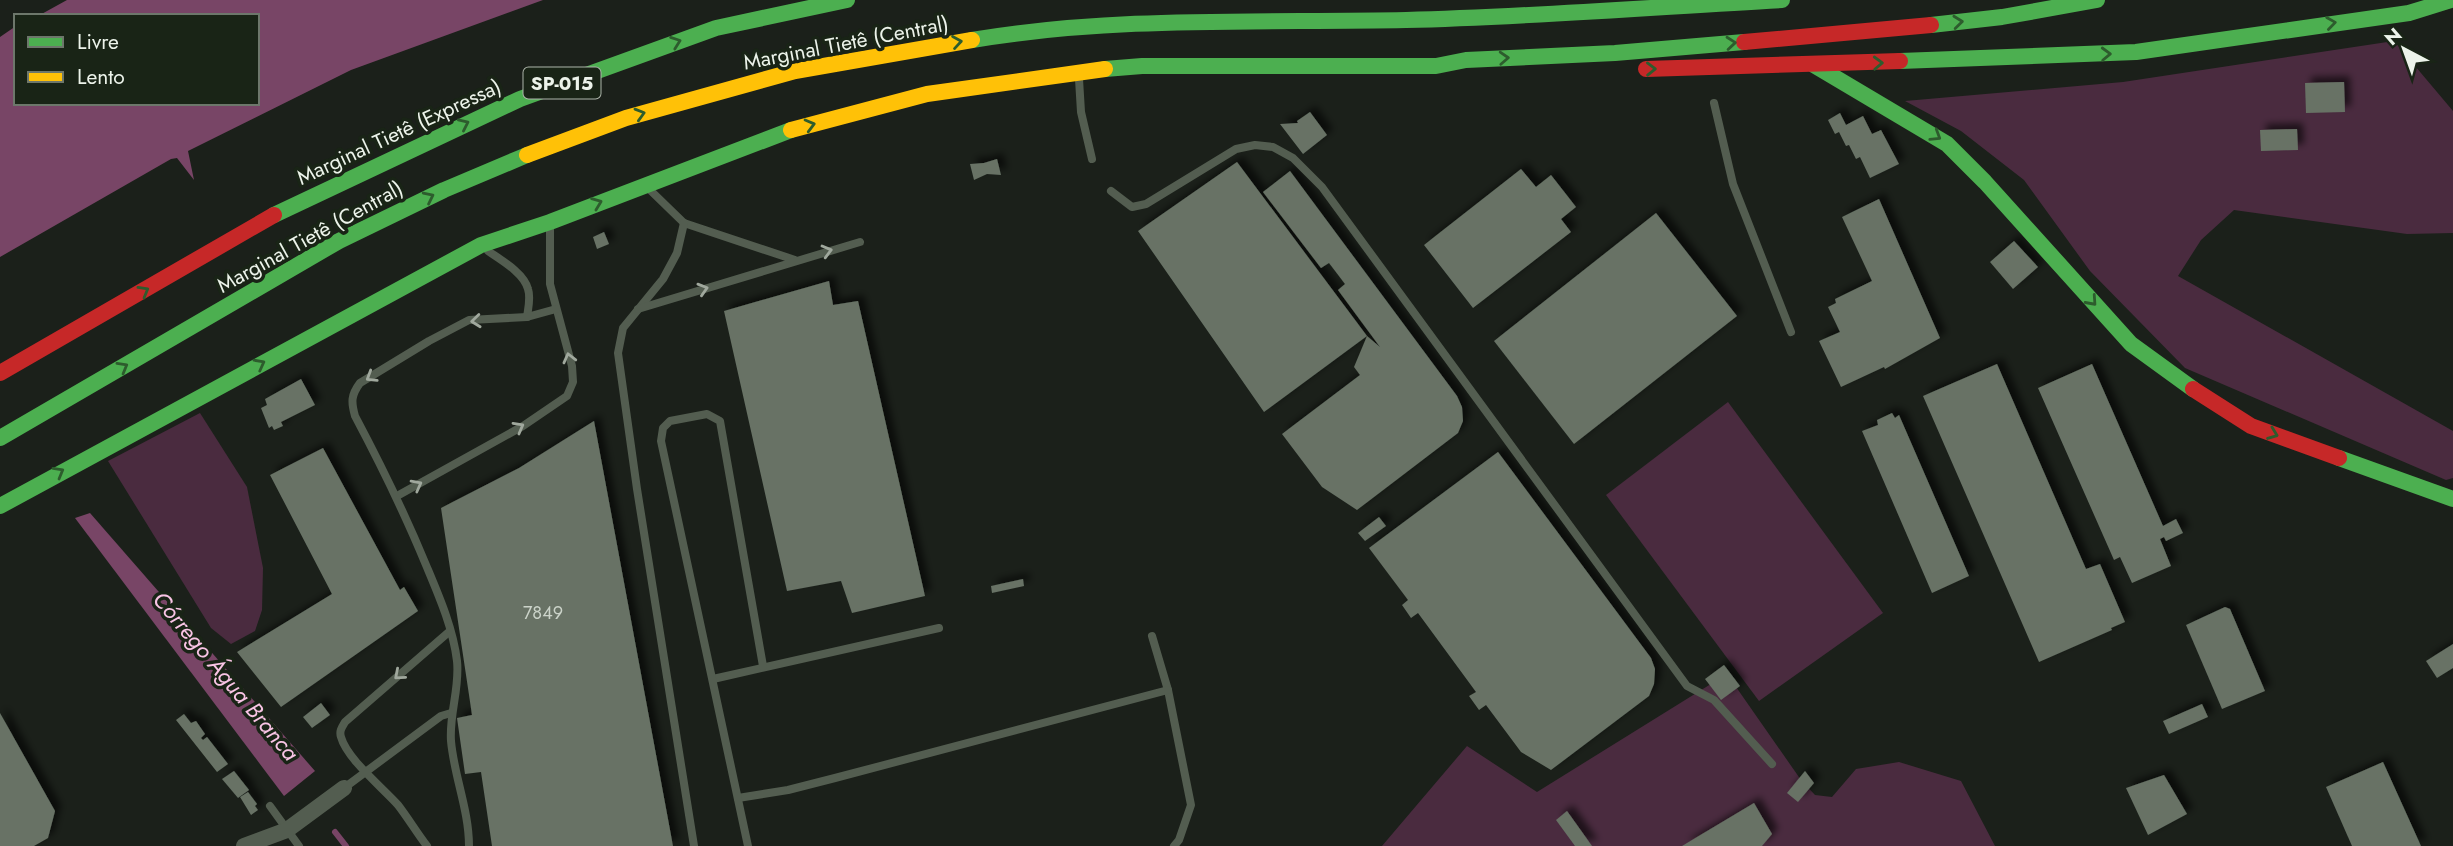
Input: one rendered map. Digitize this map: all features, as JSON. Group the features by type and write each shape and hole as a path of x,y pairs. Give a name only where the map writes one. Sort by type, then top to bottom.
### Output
{"highway":[{"name":"Marginal Tietê (Expressa)","path":"0,373 292,205 520,99 716,28 847,0"},
{"name":"Marginal Tietê (Central)","path":"0,438 351,236 444,190 626,118 795,71 1003,35 1179,21 1406,20 1782,0"},
{"path":"1436,66 1466,60 1615,53 1884,30 2002,17 2097,0"},
{"path":"1624,69 1813,65 2136,52 2409,13 2451,0"},
{"path":"1179,21 1212,5"},
{"path":"1813,65 1947,144 1985,182 2131,344 2211,402 2251,426 2453,499"},
{"path":"0,506 481,245 550,222 776,134 928,94 1078,72 1142,66 1436,66 1467,72 1597,70"},
{"path":"23,407 86,388"}],"street":[{"path":"244,846 287,830 344,788"}],"lane":[{"path":"1078,72 1081,112 1092,159"},
{"path":"1714,103 1733,184 1791,332"},
{"path":"1111,191 1132,207 1146,204 1236,149 1255,145 1273,147 1293,158 1322,187 1687,686 1714,700 1772,764"},
{"path":"644,185 684,223 794,260"},
{"path":"397,496 523,426 567,396 573,382 572,366 550,284 550,222"},
{"path":"684,223 677,253 663,279 623,328 618,353 694,846"},
{"path":"638,309 860,242"},
{"path":"481,245 524,281 528,290 527,317"},
{"path":"468,846 465,813 452,750 451,713 457,689 457,663 450,631 442,603 397,496 355,415 351,402 353,392 360,383 447,330 469,320 527,317 556,309"},
{"path":"748,846 661,441 663,428 670,421 707,414 720,421 763,666"},
{"path":"713,679 939,628"},
{"path":"427,846 398,806 366,772 341,739 340,731 345,722 450,631"},
{"path":"1152,636 1168,690 1191,805 1179,840 1174,846"},
{"path":"738,798 788,790 1168,690"},
{"path":"344,788 441,716 451,713"},
{"path":"270,806 299,846"}],"shaded area":[{"path":"2394,41 2453,111 2453,233 2407,234 2234,210 2201,240 2178,276 2453,431 2453,478 2446,480 2185,368 2090,271 2024,180 1961,131 1905,101 2123,82"},
{"path":"1728,402 1883,613 1759,701 1606,495"},
{"path":"200,413 247,487 263,568 262,610 255,631 231,644 211,628 108,461"},
{"path":"1727,674 1801,780 1815,795 1832,797 1856,769 1899,762 1961,781 1995,846 1382,846 1467,746 1537,792"}],"water":[{"path":"67,0 543,0 351,70 188,151 194,180 177,158 171,159 0,257 0,37 14,27 14,105 259,105 259,14 42,14"},
{"path":"90,513 315,771 284,796 75,518"}],"building":[{"path":"2344,82 2345,112 2306,113 2305,83"},
{"path":"1310,112 1327,135 1303,154 1280,124 1298,123 1297,121"},
{"path":"1840,113 1846,125 1863,116 1872,134 1881,130 1899,164 1870,178 1860,157 1856,159 1839,132 1835,134 1828,120"},
{"path":"2297,129 2298,150 2261,151 2260,130"},
{"path":"997,159 1001,175 987,174 974,180 970,164"},
{"path":"1237,162 1367,336 1264,412 1138,231"},
{"path":"1521,169 1536,187 1551,175 1576,207 1561,219 1571,232 1473,308 1424,245"},
{"path":"1290,171 1457,396 1462,407 1463,421 1458,433 1357,510 1322,487 1282,434 1360,375 1354,367 1367,336 1380,347 1338,290 1345,284 1329,263 1321,268 1263,192"},
{"path":"1879,199 1940,338 1885,369 1884,367 1841,387 1819,341 1840,332 1828,307 1836,303 1835,299 1872,281 1842,217"},
{"path":"1656,213 1737,316 1574,444 1494,341"},
{"path":"604,232 609,244 597,249 593,237"},
{"path":"2014,241 2038,267 2013,289 1990,262"},
{"path":"829,281 833,305 858,301 925,596 852,613 841,581 787,591 724,311"},
{"path":"1997,364 2086,569 2100,564 2125,622 2039,662 1923,396"},
{"path":"2092,364 2163,526 2176,519 2183,533 2166,541 2164,537 2160,539 2171,566 2132,583 2120,557 2114,560 2038,388"},
{"path":"301,379 315,405 281,422 283,426 274,430 272,426 269,428 261,408 267,405 265,399"},
{"path":"1892,413 1895,418 1899,415 1969,576 1932,593 1862,431 1878,425 1877,420"},
{"path":"594,421 673,846 492,846 481,772 465,774 457,718 472,715 441,508 519,468"},
{"path":"323,448 400,590 404,587 418,611 281,707 237,652 332,594 270,475"},
{"path":"1498,452 1651,658 1655,669 1654,684 1649,696 1551,770 1521,752 1486,705 1479,710 1469,696 1476,692 1418,613 1411,618 1402,605 1408,600 1369,548"},
{"path":"1379,517 1386,526 1365,541 1358,533"},
{"path":"1023,579 1024,586 992,593 991,586"},
{"path":"2225,607 2230,609 2265,691 2222,709 2186,625"},
{"path":"2453,644 2453,668 2437,678 2426,661"},
{"path":"1724,665 1740,686 1721,700 1705,679"},
{"path":"321,703 330,715 312,728 303,717"},
{"path":"2202,704 2208,717 2169,734 2163,721"},
{"path":"0,713 55,811 48,838 34,846 0,846"},
{"path":"184,714 191,723 196,721 205,734 201,738 203,740 207,737 228,764 217,772 176,720"},
{"path":"2383,762 2421,846 2352,846 2326,787"},
{"path":"234,771 249,790 238,798 222,779"},
{"path":"1805,771 1814,783 1798,802 1787,793"},
{"path":"2164,775 2187,814 2148,835 2126,788"},
{"path":"248,792 258,810 251,815 240,797"},
{"path":"1754,803 1772,834 1762,846 1682,846"},
{"path":"1567,811 1592,846 1575,846 1556,820"}],"waterway":[{"name":"Córrego Água Branca","path":"335,832 346,846"}],"traffic: fast":[{"path":"274,215 520,99 716,28 847,0"},
{"path":"972,40 1026,32 1134,24 1453,19 1782,0"},
{"path":"1931,25 2002,17 2097,0"},
{"path":"1900,61 2136,52 2409,13 2451,0"},
{"path":"1105,69 1142,66 1436,66 1466,60 1615,53 1744,42"},
{"path":"1814,65 1947,144 1985,182 2131,344 2193,389"},
{"path":"0,506 481,245 550,222 791,130"},
{"path":"0,438 339,241 444,190 527,155"},
{"path":"2339,458 2453,499"}],"traffic: slow":[{"path":"527,155 626,118 795,71 972,40"},
{"path":"791,130 927,94 1105,69"}],"traffic: jam":[{"path":"1744,42 1931,25"},
{"path":"1646,69 1900,61"},
{"path":"0,373 274,215"},
{"path":"2193,389 2251,426 2339,458"}]}
